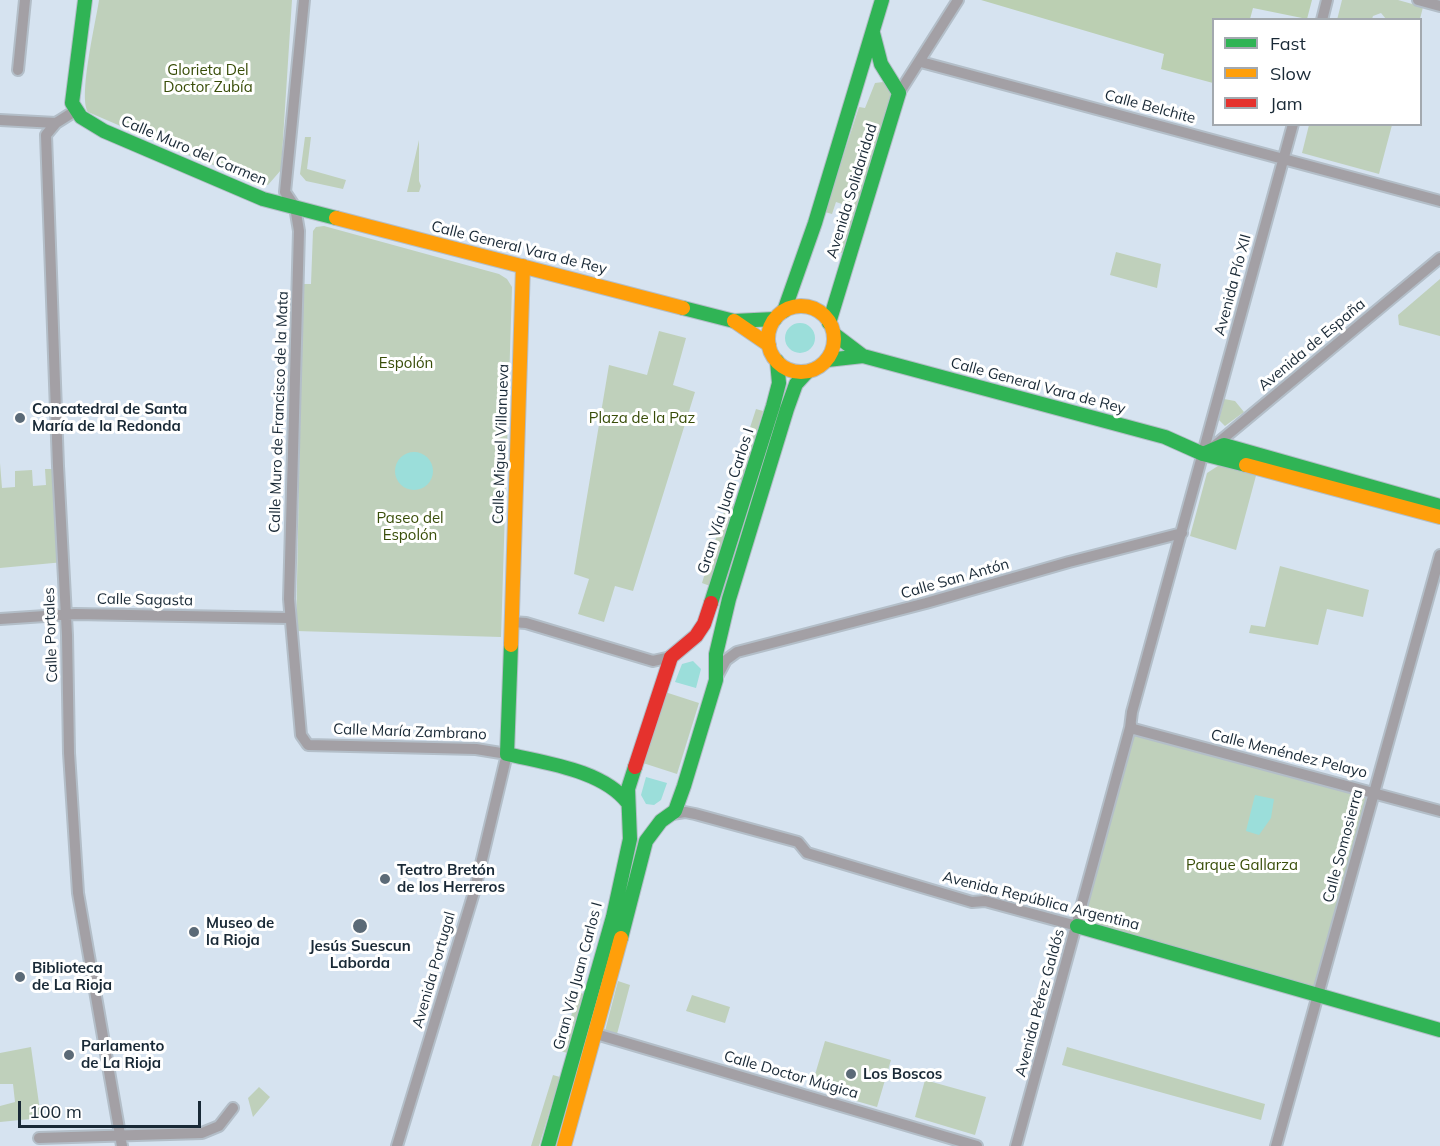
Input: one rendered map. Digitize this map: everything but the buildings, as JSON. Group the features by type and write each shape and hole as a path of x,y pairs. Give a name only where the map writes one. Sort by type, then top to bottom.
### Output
{"main road":[{"path":"79,115 72,87 85,0"},
{"name":"Avenida Solidaridad","path":"779,315 815,223 882,0"},
{"name":"Avenida Solidaridad","path":"831,328 899,93 894,78 886,73 877,56 873,30"},
{"path":"857,82 876,73 886,73"},
{"name":"Calle Muro del Carmen","path":"79,115 104,131 263,199 295,207"},
{"name":"Calle General Vara de Rey","path":"295,207 734,321 769,345"},
{"name":"Calle Miguel Villanueva","path":"512,622 523,266"},
{"path":"792,307 810,307 825,316 831,328 834,343 827,360 807,372 791,370 777,362 769,345 770,327 779,315 792,307"},
{"name":"Calle General Vara de Rey","path":"734,321 779,315"},
{"name":"Calle General Vara de Rey","path":"831,328 863,356"},
{"name":"Calle General Vara de Rey","path":"827,360 863,356 1165,437 1203,454 1440,517"},
{"name":"Gran Vía Juan Carlos I","path":"548,1146 610,924 629,840 630,782 671,657 696,636 704,624 773,406 779,383 777,362"},
{"name":"Gran Vía Juan Carlos I","path":"564,1146 646,842 666,818 684,786 716,680 728,654 720,638 729,599 787,410 796,384 807,372"},
{"path":"1203,454 1224,446 1440,506"},
{"name":"Avenida Portugal","path":"507,754 512,622"},
{"path":"686,644 704,645 728,654"},
{"name":"Calle María Zambrano","path":"507,754 533,760 613,788 626,797 630,808"},
{"path":"613,788 625,788 630,782"},
{"path":"630,808 649,823 666,818"},
{"name":"Avenida República Argentina","path":"1077,926 1440,1030"}],"street":[{"path":"18,70 25,0"},
{"name":"Calle Muro de Francisco de la Mata","path":"304,0 285,192 295,207 299,231 290,618 302,735 308,745"},
{"path":"899,93 921,62 958,0"},
{"path":"1322,18 1327,0"},
{"path":"1418,0 1440,6"},
{"name":"Calle Belchite","path":"921,62 1440,201"},
{"path":"0,120 56,123 79,115"},
{"name":"Calle Portales","path":"56,123 46,135 46,144 66,614 69,753 78,893 121,1140"},
{"name":"Avenida Pío XII","path":"1203,454 1292,126"},
{"name":"Avenida de España","path":"1203,454 1440,258"},
{"name":"Avenida Pérez Galdós","path":"1016,1146 1203,454"},
{"name":"Calle San Antón","path":"728,654 1182,533"},
{"name":"Calle Somosierra","path":"1276,1146 1440,555"},
{"name":"Calle Sagasta","path":"0,619 66,614 290,618"},
{"path":"512,622 526,623 657,662 671,657"},
{"path":"720,638 729,650 728,654"},
{"path":"641,658 657,666 662,681"},
{"name":"Calle Menéndez Pelayo","path":"1130,728 1373,791 1440,811"},
{"name":"Calle María Zambrano","path":"308,745 476,749 507,754"},
{"name":"Avenida Portugal","path":"397,1146 475,889 507,754"},
{"name":"Avenida República Argentina","path":"666,818 685,812 695,814 798,842 807,853 972,902 985,901 1077,926"},
{"name":"Calle Doctor Múgica","path":"596,1034 977,1146"},
{"path":"39,1138 121,1140 202,1133 219,1126 233,1108"}],"green space":[{"name":"Glorieta Del Doctor Zubía","path":"99,0 292,0 281,170 268,185 197,159 88,112 85,104 86,76"},
{"path":"1342,0 1398,0 1423,7 1420,18 1385,18 1381,13 1372,18 1338,18"},
{"path":"883,82 889,86 892,95 842,253 839,252 837,242 848,206 836,202 832,214 825,212 859,107 865,108 875,83"},
{"path":"1309,126 1392,126 1379,174 1302,153"},
{"path":"305,137 311,137 307,169 346,180 343,189 306,181 300,174"},
{"path":"419,140 421,186 419,192 407,192"},
{"name":"Paseo del Espolón","path":"324,226 499,274 507,279 512,287 501,637 296,631 303,284 311,284 313,231 316,227"},
{"path":"1116,252 1161,264 1157,288 1110,275"},
{"path":"1440,279 1440,336 1399,325 1398,315"},
{"name":"Plaza de la Paz","path":"659,331 686,338 673,385 695,392 633,591 615,586 604,622 578,614 589,579 574,574 609,365 647,375"},
{"path":"1224,399 1235,401 1244,412 1225,426 1219,420"},
{"path":"756,409 763,411 742,480 734,477"},
{"path":"0,463 2,488 15,487 15,471 32,470 33,486 46,485 45,469 58,469 64,562 0,568"},
{"path":"1221,464 1257,472 1236,550 1190,536 1207,473"},
{"path":"727,502 734,504 710,586 702,583"},
{"path":"1280,566 1369,590 1363,617 1327,609 1318,645 1249,633 1251,625 1265,627"},
{"path":"665,692 699,703 677,774 643,763"},
{"name":"Parque Gallarza","path":"1130,728 1373,791 1318,995 1077,926"},
{"path":"618,981 630,985 617,1034 605,1031"},
{"path":"578,992 584,994 567,1053 561,1051"},
{"path":"692,995 730,1007 725,1023 686,1011"},
{"name":"Los Boscos","path":"825,1041 891,1060 877,1107 811,1088"},
{"path":"31,1047 41,1118 0,1122 0,1106 15,1102 13,1084 0,1084 0,1053"},
{"path":"1067,1047 1265,1104 1261,1120 1062,1065"},
{"path":"553,1075 560,1077 539,1146 531,1146"},
{"path":"925,1080 986,1097 975,1135 915,1117"},
{"path":"259,1087 270,1097 253,1117 248,1098"}],"shaded area":[{"path":"981,0 1312,0 1307,18 1253,8 1250,18 1212,18 1212,83 1161,69 1164,54"},
{"path":"800,323 811,327 815,338 811,349 800,353 789,349 785,338 789,327"},
{"path":"414,452 427,458 433,471 427,484 414,490 401,484 395,471 401,458"},
{"path":"693,661 701,669 696,688 675,682 682,664"},
{"path":"646,777 667,783 661,800 654,805 646,804 641,795"},
{"path":"1255,795 1274,799 1271,818 1259,835 1246,831"}],"traffic: fast":[{"path":"85,0 72,103 81,117 104,131 263,199 336,218"},
{"path":"784,311 815,223 882,0"},
{"path":"829,323 899,93 881,64 873,33"},
{"path":"683,308 734,321 775,319"},
{"path":"834,334 863,356"},
{"path":"827,360 863,356 1165,437 1203,454 1246,465"},
{"path":"711,603 773,406 779,383 777,361"},
{"path":"621,938 646,841 661,821 675,811 684,786 716,680 716,654 729,599 787,409 796,384 807,372"},
{"path":"1203,454 1224,445 1440,506"},
{"path":"511,645 507,754 589,775 617,792 628,803"},
{"path":"548,1146 613,917 630,839 628,789 635,767"},
{"path":"1077,926 1440,1030"}],"traffic: slow":[{"path":"336,218 683,308"},
{"path":"511,645 523,266"},
{"path":"801,306 814,309 824,316 831,326 834,339 831,352 824,362 814,369 801,372 788,369 778,362 771,352 768,339 771,326 778,316 788,309 801,306"},
{"path":"734,321 769,345"},
{"path":"1246,465 1440,517"},
{"path":"564,1146 621,938"}],"traffic: jam":[{"path":"635,767 671,657 696,636 704,624 711,603"}],"place":[{"name":"Concatedral de Santa María de la Redonda","path":"20,418"},
{"name":"Teatro Bretón de los Herreros","path":"385,879"},
{"name":"Jesús Suescun Laborda","path":"360,926"},
{"name":"Museo de la Rioja","path":"194,932"},
{"name":"Biblioteca de La Rioja","path":"20,977"},
{"name":"Parlamento de La Rioja","path":"69,1055"},
{"name":"Los Boscos","path":"851,1074"}],"park label":[{"name":"Espolón","path":"406,363"}]}
